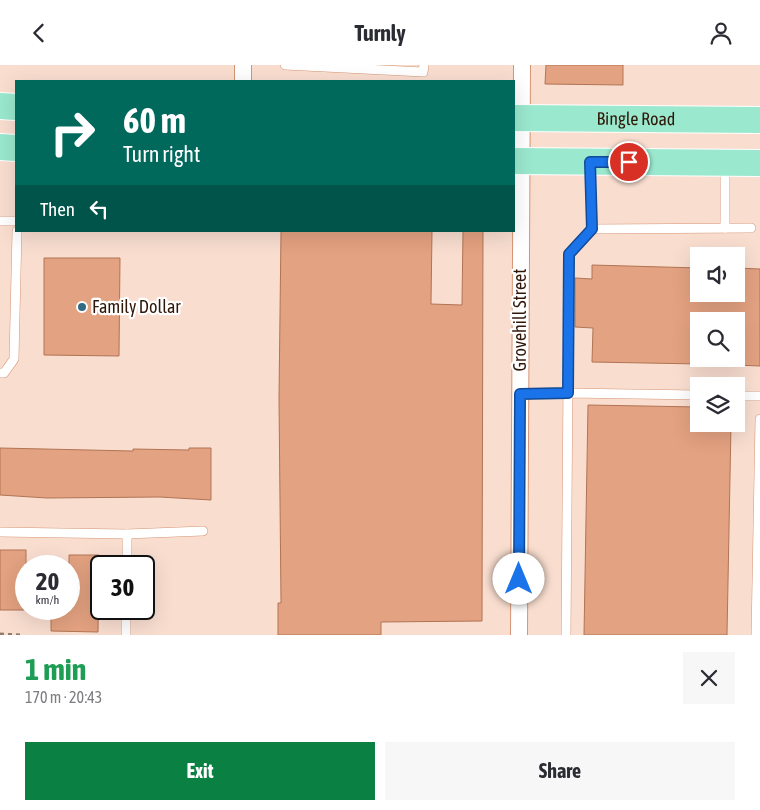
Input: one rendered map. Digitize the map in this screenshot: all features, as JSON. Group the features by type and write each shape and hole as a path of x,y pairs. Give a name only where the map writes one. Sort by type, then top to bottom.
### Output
{"main road":[{"path":"0,106 15,107"},
{"name":"Bingle Road","path":"518,119 760,121"},
{"path":"0,147 15,148"},
{"path":"517,161 760,163"}],"street":[{"path":"243,65 243,80"},
{"name":"Grovehill Street","path":"519,635 520,394 517,161 522,65"}],"lane":[{"path":"285,65 423,73"},
{"path":"566,635 569,254 592,229 590,162"},
{"path":"725,163 725,228"},
{"path":"0,221 15,221"},
{"path":"592,229 751,228"},
{"path":"0,373 4,373 14,359 17,232"},
{"path":"520,394 690,395"},
{"path":"745,396 760,396"},
{"path":"756,635 760,419"},
{"path":"0,532 127,534 203,531"},
{"path":"127,534 127,555"},
{"path":"126,620 126,635"}],"path":[{"path":"0,633 20,635"}],"building":[{"path":"546,65 623,65 623,85 545,84"},
{"path":"281,232 432,232 431,304 462,305 463,232 483,232 482,621 381,622 381,635 278,635 278,603 281,603 279,398"},
{"name":"Family Dollar","path":"44,258 120,258 119,356 44,355"},
{"path":"592,265 690,268 690,302 745,302 745,268 760,269 760,366 745,365 745,312 690,312 690,364 592,362 593,328 575,327 575,278 592,279"},
{"path":"588,405 690,407 690,432 731,432 727,635 584,635"},
{"path":"0,448 133,451 133,449 189,450 189,448 211,448 211,500 160,497 47,498 0,495"},
{"path":"0,550 26,550 26,555 15,555 15,610 0,610"},
{"path":"80,555 90,555 90,620 98,620 98,632 51,631 51,620 80,620"}],"place":[{"name":"Family Dollar","path":"82,307"}],"route":[{"path":"519,579 520,394 568,393 569,254 592,229 590,162 629,162"}]}
